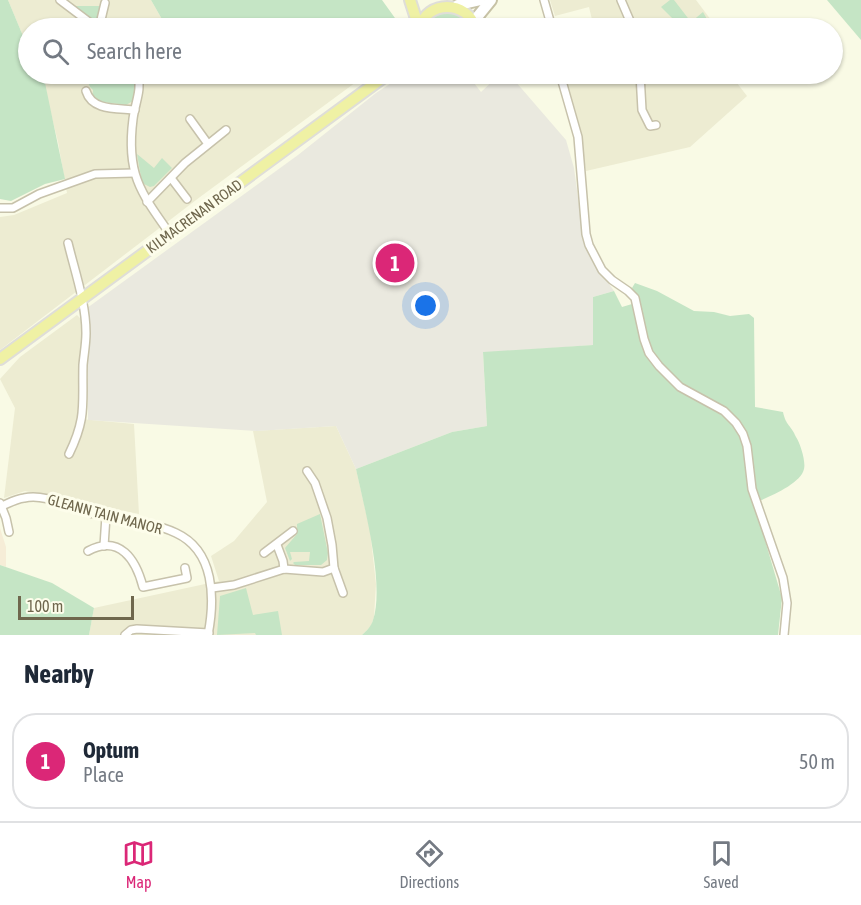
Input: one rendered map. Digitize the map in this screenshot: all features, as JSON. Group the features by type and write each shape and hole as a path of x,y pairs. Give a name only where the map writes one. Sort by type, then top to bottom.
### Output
{"main road":[{"path":"410,0 416,18"},
{"path":"425,1 458,5 480,0"},
{"path":"478,18 491,0"},
{"path":"423,18 427,12 441,4"},
{"path":"458,5 470,18"},
{"name":"KILMACRENAN ROAD","path":"0,359 374,84"}],"street":[{"path":"60,0 84,18"},
{"path":"544,0 549,18"},
{"path":"621,0 629,18"},
{"path":"101,18 105,3"},
{"path":"139,84 131,135 134,173 147,202 170,234"},
{"path":"563,84 578,136 586,234 589,245 602,270 635,298 644,339 649,353 659,366 680,387 724,411 736,423 747,446 752,489 783,578 786,603 784,635"},
{"path":"641,84 642,110 650,126 656,125"},
{"path":"86,91 89,100 96,105 135,110"},
{"path":"190,119 208,144"},
{"path":"147,202 185,163 226,130"},
{"path":"0,207 13,208 39,194 96,174 134,173"},
{"path":"171,178 188,199"},
{"path":"68,243 81,299 86,334 83,365 83,414 81,426 69,454"},
{"path":"307,471 315,483 327,518 334,568 343,593"},
{"name":"GLEANN TAIN MANOR","path":"1,505 22,498 40,497 106,516 156,527 185,538 202,557 212,588 208,634 137,629 125,635"},
{"path":"1,505 9,532"},
{"path":"104,546 106,516"},
{"path":"264,554 293,531"},
{"path":"277,545 284,561 284,569"},
{"path":"88,551 104,546 118,548 128,555 138,570 143,587 187,578 185,568"},
{"path":"212,588 234,585 284,569 323,572 334,568"}],"shaded area":[{"path":"0,0 8,0 18,24 18,84 45,84 65,179 45,184 11,201 0,199"},
{"path":"8,0 151,0 161,18 18,18 18,24"},
{"path":"151,0 382,0 395,18 161,18"},
{"path":"550,0 696,0 710,18 592,18 589,7 555,16"},
{"path":"670,0 674,0 688,18 672,18 661,7"},
{"path":"827,0 861,0 861,40 843,18"},
{"path":"72,6 101,6 97,18 91,18"},
{"path":"444,8 465,18 431,18"},
{"path":"703,12 706,18 696,18"},
{"path":"44,84 353,84 200,197 0,350 0,217 14,215 67,193 58,142"},
{"path":"89,84 135,84 136,88 133,101 126,105 95,101 92,99 93,90"},
{"path":"390,84 475,84 481,92 489,84 518,84 566,140 574,168 584,242 591,257 614,291 593,297 593,345 483,353 487,426 452,432 356,469 336,426 257,431 88,420 87,308 298,155"},
{"path":"567,84 738,84 747,96 690,147 586,171"},
{"path":"137,154 154,168 162,158 172,168 154,186 150,187 142,183"},
{"path":"635,283 657,291 694,311 730,316 749,314 754,318 755,407 783,412 799,443 804,461 802,475 797,480 783,490 754,503 782,598 778,635 362,635 373,620 377,587 372,545 356,469 452,432 487,426 483,352 593,345 593,297 614,291 622,307 632,304 644,350 650,348 642,309 632,288"},
{"path":"77,315 82,320 81,419 134,424 139,514 25,491 4,498 15,408 0,379 20,357"},
{"path":"336,426 356,469 370,530 376,584 374,617 371,626 362,635 89,635 94,608 219,581 211,556 234,541 267,502 253,431"},
{"path":"320,514 328,553 327,560 321,565 295,565 294,562 309,561 310,552 290,552 292,559 290,561 285,548 297,534 297,524"},
{"path":"0,528 6,547 6,567 0,565"},
{"path":"0,565 52,583 94,608 89,635 0,635"},
{"path":"246,588 253,615 278,611 282,635 256,635 255,633 217,635 220,596"}],"place":[{"name":"Optum","path":"395,263"}]}
